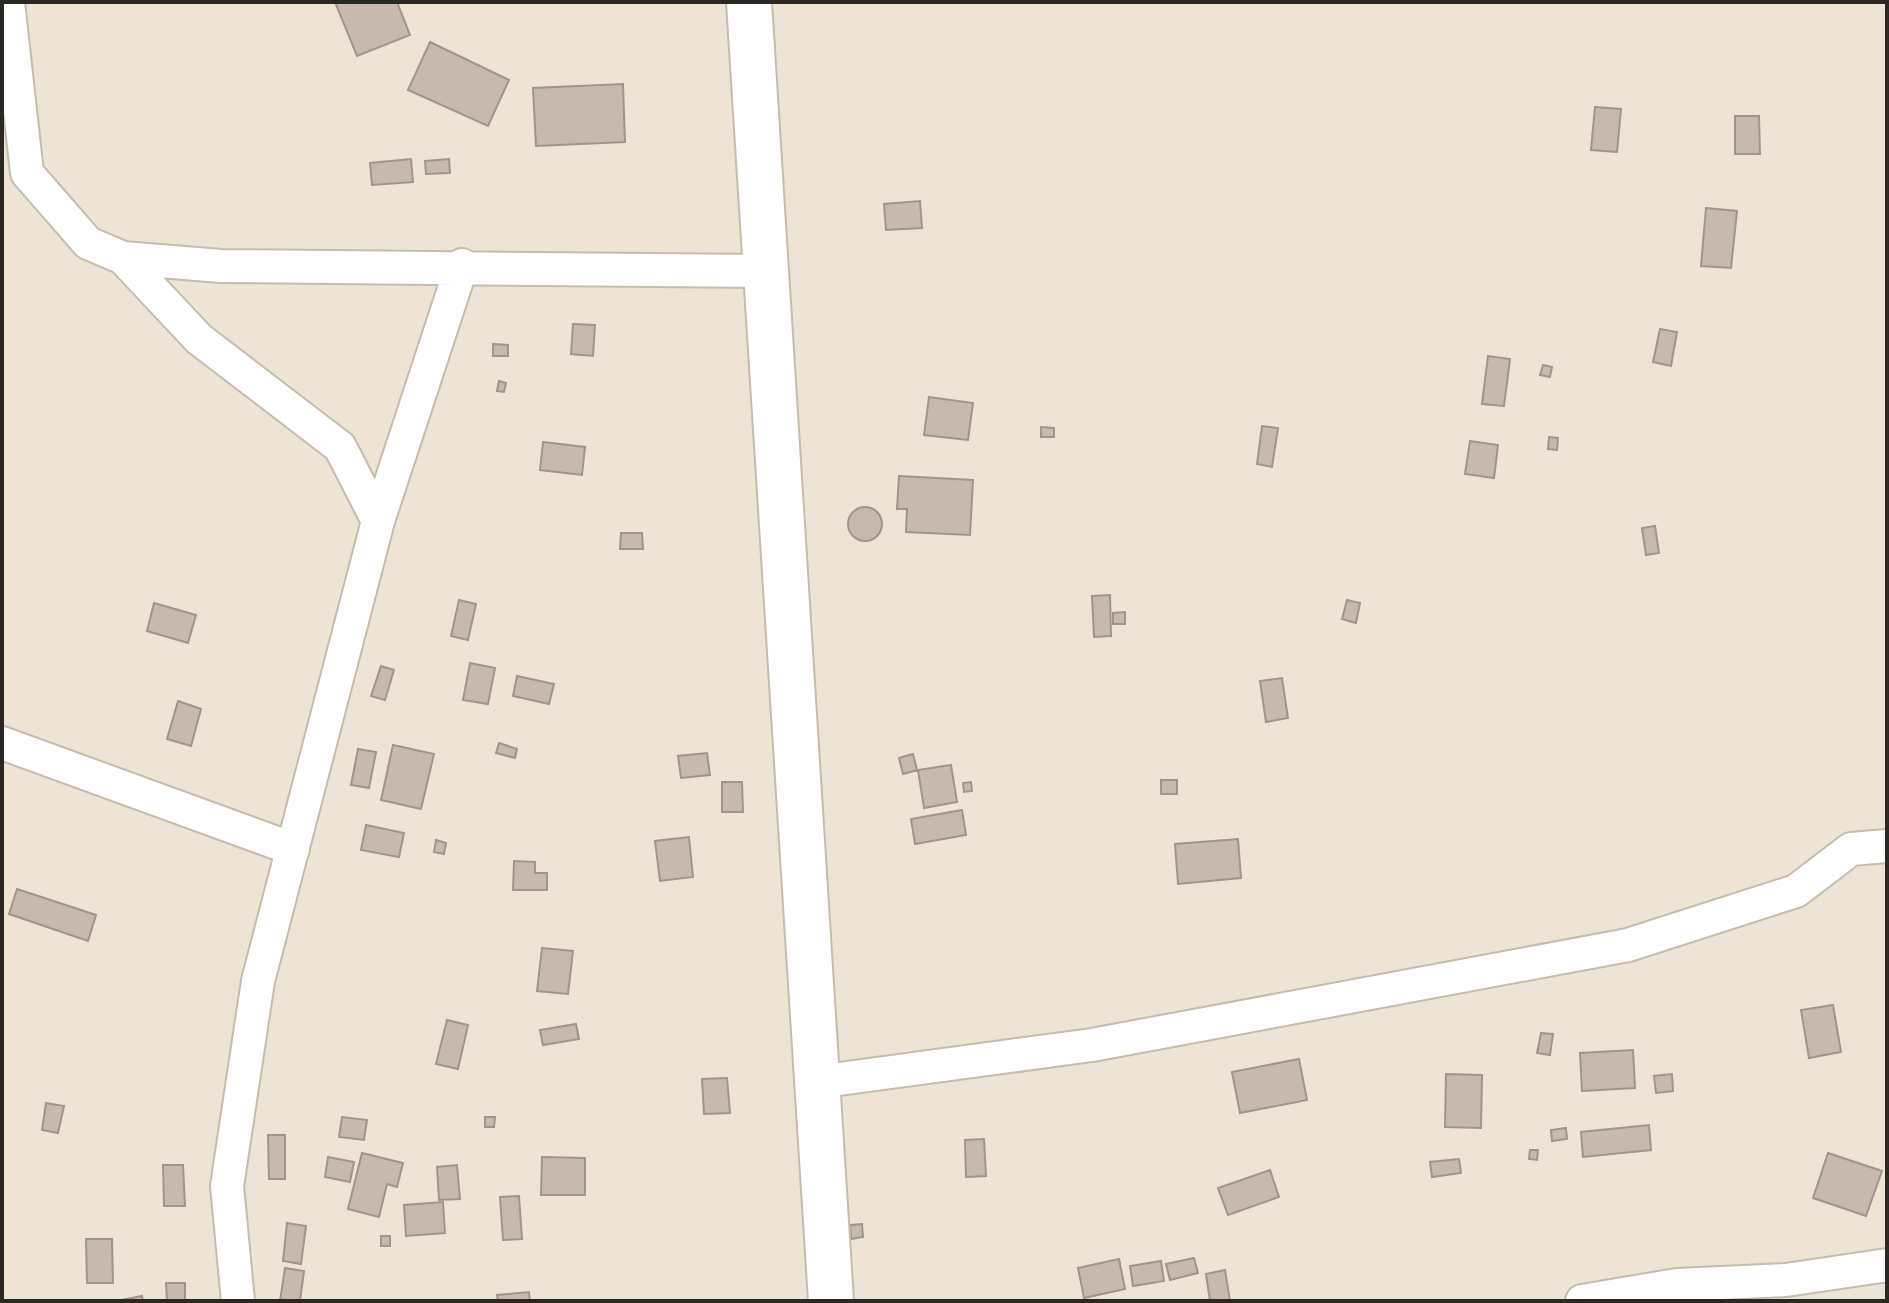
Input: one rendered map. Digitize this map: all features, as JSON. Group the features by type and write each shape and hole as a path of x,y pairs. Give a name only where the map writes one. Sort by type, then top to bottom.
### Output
{"main road":[{"path":"749,2 831,1301"}],"street":[{"path":"8,2 27,173 88,243 123,258 221,266 462,265 766,271"},
{"path":"123,258 199,339 340,447 378,521"},
{"path":"238,1301 227,1186 258,981 378,521 462,265"},
{"path":"2,743 293,849"},
{"path":"817,1082 1092,1045 1628,945 1796,891 1851,849 1887,846"},
{"path":"1582,1301 1677,1285 1786,1280 1887,1265"}],"building":[{"path":"335,2 397,2 410,35 357,56"},
{"path":"430,42 509,80 488,126 408,90"},
{"path":"623,84 625,142 536,146 533,88"},
{"path":"1595,107 1621,109 1617,152 1591,150"},
{"path":"1735,116 1759,116 1760,154 1735,154"},
{"path":"411,159 413,182 372,185 370,163"},
{"path":"449,159 450,173 426,174 425,161"},
{"path":"920,201 922,228 886,230 884,204"},
{"path":"1706,208 1737,211 1731,268 1701,266"},
{"path":"573,324 595,325 593,356 571,354"},
{"path":"1660,329 1677,332 1671,366 1653,362"},
{"path":"493,344 508,345 508,356 493,356"},
{"path":"1488,356 1510,359 1504,406 1482,404"},
{"path":"1543,365 1552,367 1550,377 1540,375"},
{"path":"499,381 506,383 504,392 497,391"},
{"path":"929,397 973,403 968,440 924,435"},
{"path":"1262,426 1278,428 1272,467 1257,464"},
{"path":"1041,427 1054,428 1054,437 1041,437"},
{"path":"1549,437 1558,438 1557,450 1548,449"},
{"path":"1470,441 1498,445 1494,478 1465,474"},
{"path":"543,442 585,447 582,475 540,470"},
{"path":"899,476 973,480 970,535 906,532 907,509 897,509"},
{"path":"865,507 877,512 882,524 877,536 865,541 853,536 848,524 853,512"},
{"path":"1655,526 1659,553 1646,555 1642,528"},
{"path":"621,533 642,533 643,549 620,549"},
{"path":"1110,595 1111,636 1094,637 1092,596"},
{"path":"459,600 476,604 468,640 451,636"},
{"path":"1347,600 1360,603 1356,623 1342,619"},
{"path":"154,603 196,615 188,643 147,631"},
{"path":"1125,612 1125,624 1113,624 1113,613"},
{"path":"470,663 495,668 488,704 463,700"},
{"path":"381,666 394,670 385,700 371,696"},
{"path":"517,676 554,684 549,704 513,696"},
{"path":"1282,678 1288,718 1266,722 1260,681"},
{"path":"178,701 201,709 191,746 167,739"},
{"path":"499,743 517,749 515,758 496,753"},
{"path":"393,745 434,754 421,809 381,800"},
{"path":"358,749 376,752 369,788 351,785"},
{"path":"707,753 710,775 681,778 678,756"},
{"path":"913,754 917,770 903,774 899,758"},
{"path":"951,765 957,802 924,808 918,770"},
{"path":"1161,780 1177,780 1177,794 1161,794"},
{"path":"722,782 742,782 743,812 722,812"},
{"path":"971,782 972,791 964,792 963,783"},
{"path":"962,810 966,835 915,844 911,819"},
{"path":"366,825 404,833 399,857 361,850"},
{"path":"689,837 693,877 660,881 655,841"},
{"path":"1238,839 1241,878 1178,884 1175,844"},
{"path":"436,840 446,843 444,854 434,852"},
{"path":"514,861 535,862 535,873 547,873 547,890 513,890"},
{"path":"17,889 96,915 88,941 9,914"},
{"path":"542,948 573,951 568,994 537,991"},
{"path":"1833,1005 1841,1052 1809,1058 1801,1010"},
{"path":"447,1020 468,1025 458,1069 436,1064"},
{"path":"576,1024 579,1039 543,1045 540,1030"},
{"path":"1541,1033 1553,1034 1550,1055 1537,1053"},
{"path":"1633,1050 1635,1088 1582,1091 1580,1053"},
{"path":"1299,1059 1307,1100 1240,1113 1232,1072"},
{"path":"1446,1074 1482,1075 1481,1128 1445,1127"},
{"path":"1672,1074 1673,1091 1656,1093 1654,1076"},
{"path":"727,1078 730,1113 704,1114 702,1079"},
{"path":"46,1103 64,1106 58,1133 42,1130"},
{"path":"342,1117 367,1120 364,1140 339,1137"},
{"path":"485,1117 495,1117 494,1127 485,1127"},
{"path":"1649,1125 1651,1150 1583,1157 1581,1132"},
{"path":"1566,1128 1567,1139 1552,1141 1551,1130"},
{"path":"268,1135 285,1135 285,1179 269,1179"},
{"path":"984,1139 986,1176 966,1177 965,1140"},
{"path":"1530,1150 1538,1150 1537,1160 1529,1159"},
{"path":"362,1153 403,1163 397,1187 387,1184 379,1217 348,1209"},
{"path":"1828,1153 1882,1171 1866,1216 1813,1198"},
{"path":"328,1157 354,1162 350,1182 325,1177"},
{"path":"542,1157 585,1158 585,1195 541,1195"},
{"path":"1459,1159 1461,1173 1432,1177 1430,1162"},
{"path":"163,1165 183,1165 185,1206 164,1206"},
{"path":"457,1165 460,1199 439,1200 437,1167"},
{"path":"1270,1170 1279,1197 1228,1215 1218,1188"},
{"path":"519,1196 522,1239 503,1240 500,1197"},
{"path":"443,1202 445,1233 406,1236 404,1205"},
{"path":"287,1223 306,1226 301,1264 283,1261"},
{"path":"862,1224 863,1237 851,1239 850,1225"},
{"path":"381,1236 390,1236 390,1246 381,1246"},
{"path":"86,1239 112,1239 113,1283 87,1283"},
{"path":"1194,1258 1198,1273 1170,1280 1166,1264"},
{"path":"1119,1259 1125,1289 1084,1298 1078,1268"},
{"path":"1161,1261 1164,1281 1133,1286 1130,1266"},
{"path":"285,1268 304,1271 300,1301 280,1301"},
{"path":"1225,1270 1230,1301 1210,1301 1206,1274"},
{"path":"166,1283 185,1283 185,1301 167,1301"},
{"path":"529,1292 530,1301 498,1301 497,1295"},
{"path":"142,1296 143,1301 116,1301"}]}
